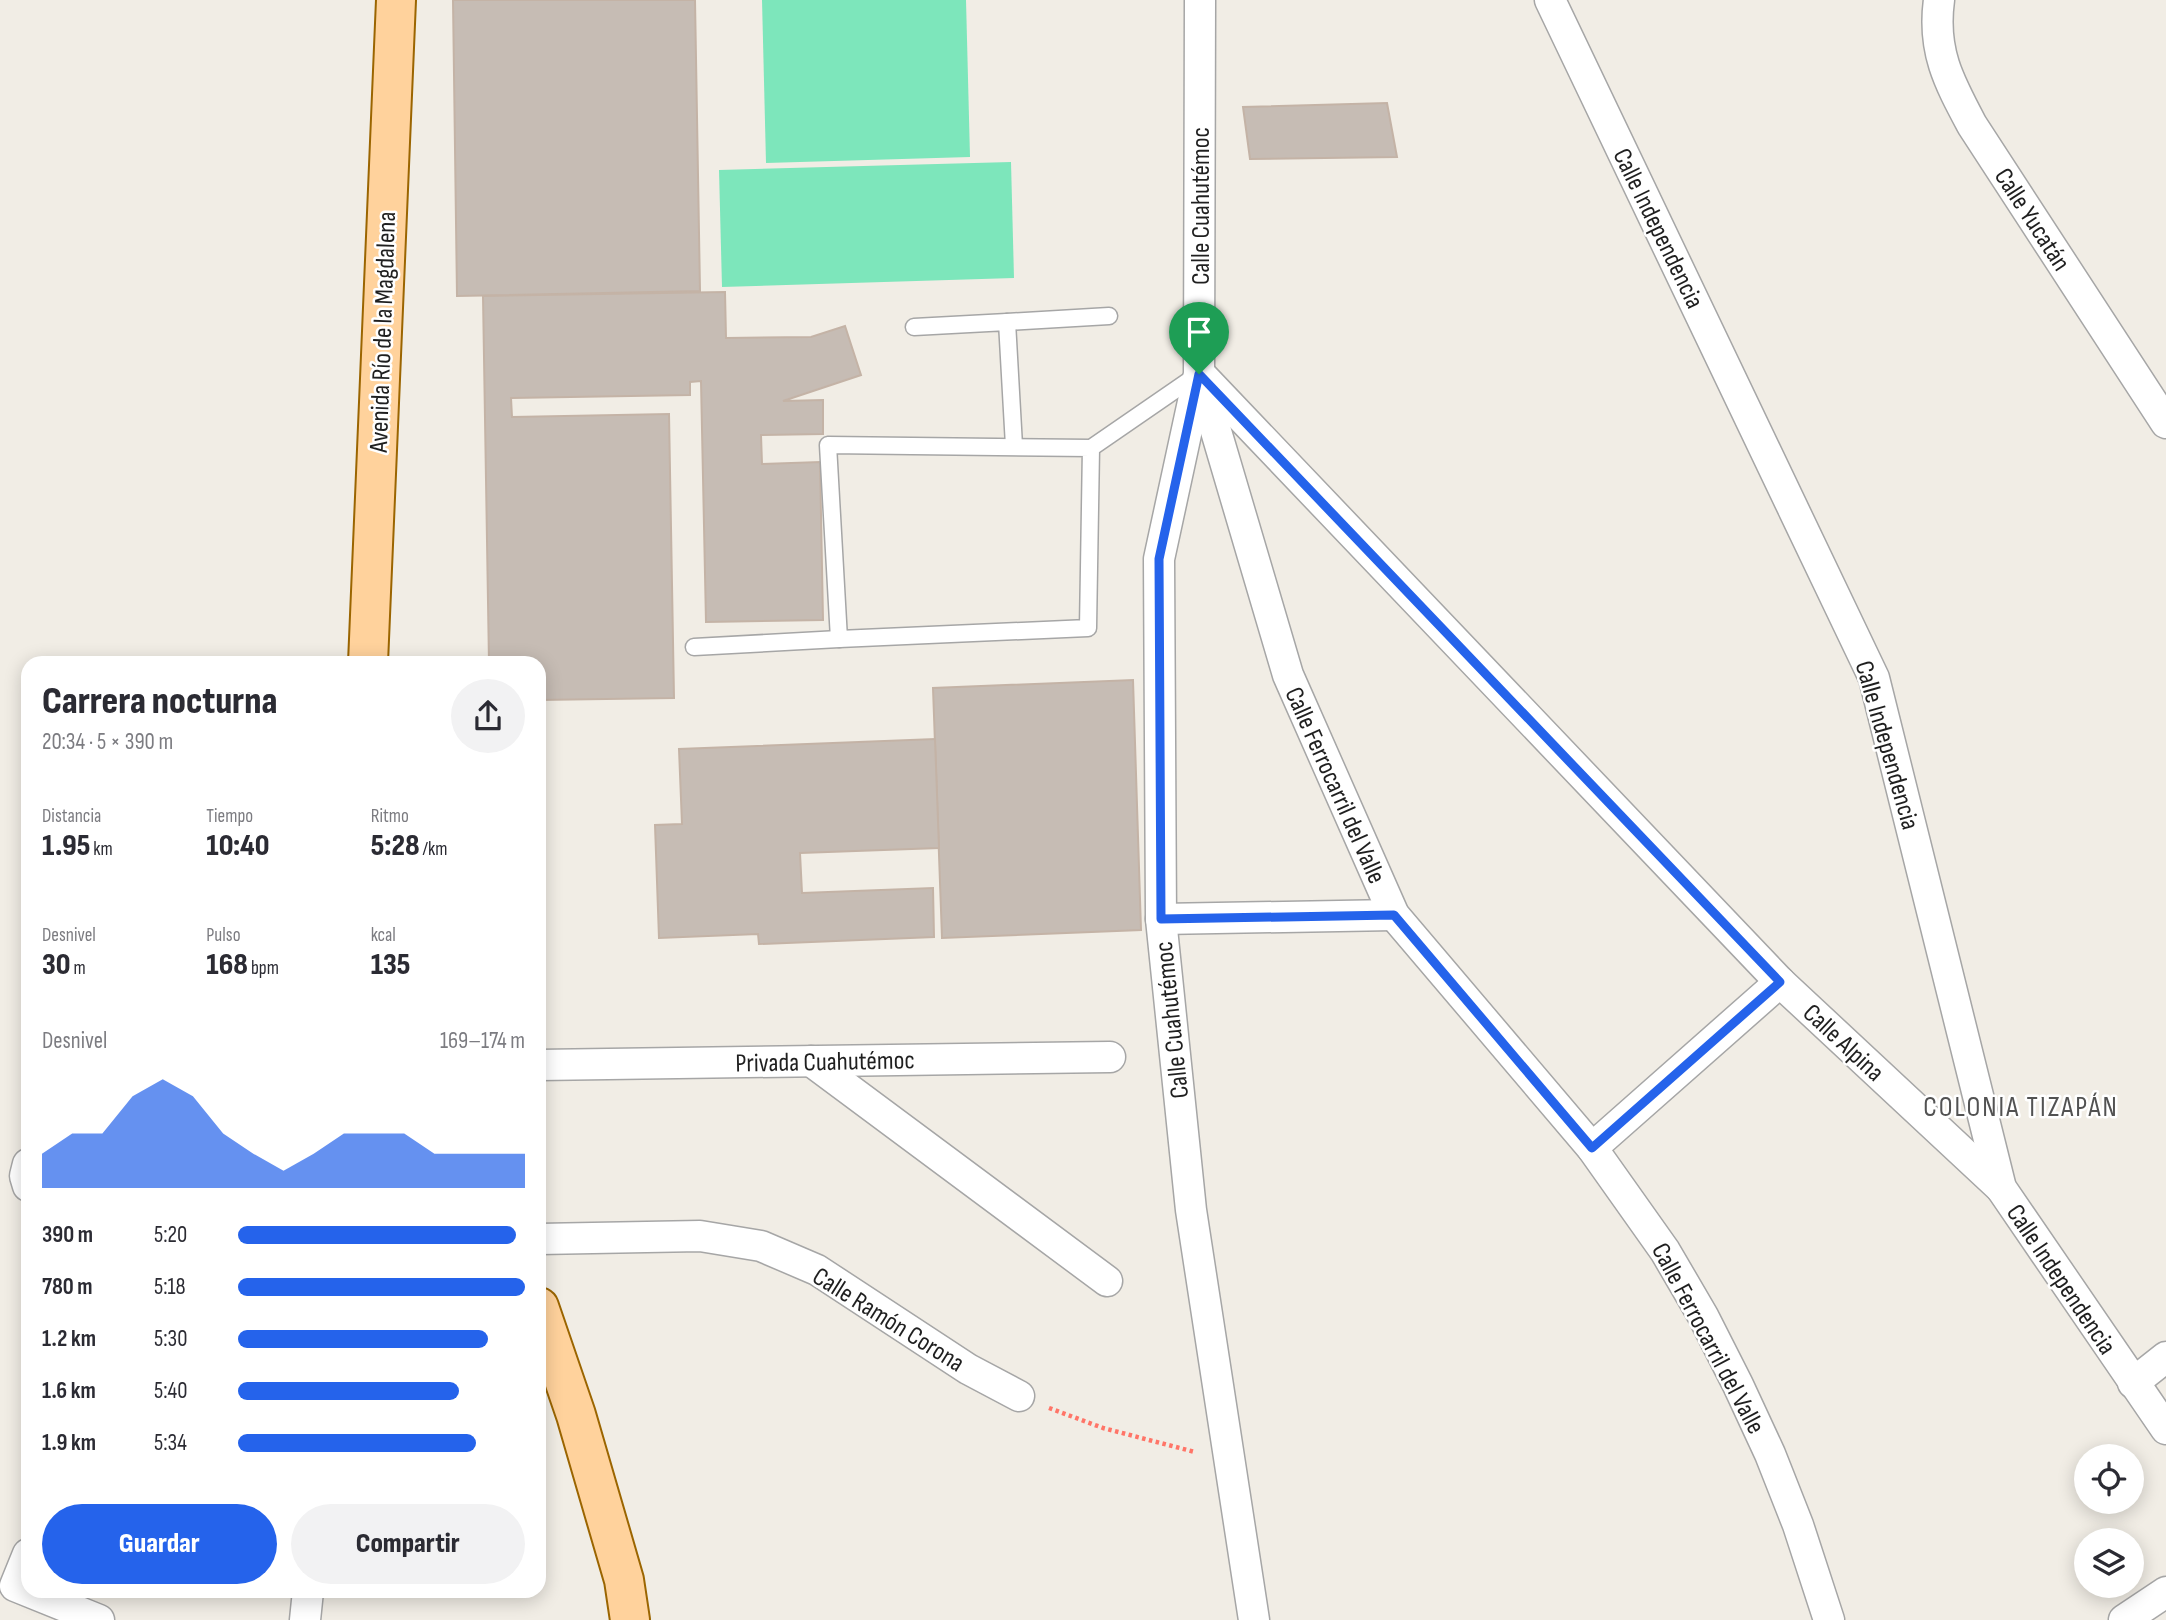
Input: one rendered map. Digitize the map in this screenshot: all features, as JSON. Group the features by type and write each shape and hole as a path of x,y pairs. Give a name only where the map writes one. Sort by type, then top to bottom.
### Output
{"main road":[{"name":"Avenida Río de la Magdalena","path":"368,656 396,0"},
{"path":"546,1327 576,1415 624,1580 631,1620"}],"street":[{"name":"Calle Cuahutémoc","path":"1200,0 1199,374 1159,559 1161,919 1191,1210 1254,1620"},
{"name":"Calle Independencia","path":"1550,0 1874,678 2001,1188 2166,1429"},
{"name":"Calle Yucatán","path":"1939,0 1937,39 1949,81 1972,125 2166,423"},
{"name":"Calle Ferrocarril del Valle","path":"1199,374 1288,675 1394,915 1592,1148 1665,1251 1703,1316 1738,1385 1798,1525 1829,1620"},
{"name":"Calle Alpina","path":"1199,374 1780,982 2001,1188"},
{"path":"1161,919 1394,915"},
{"path":"1592,1148 1780,982"},
{"name":"Privada Cuahutémoc","path":"546,1065 1111,1057"},
{"path":"811,1061 1107,1281"},
{"name":"Calle Ramón Corona","path":"546,1238 700,1236 761,1246 817,1270 968,1369 1019,1396"},
{"path":"2133,1383 2166,1357"},
{"path":"21,1571 15,1586 21,1588"},
{"path":"2124,1620 2166,1592"},
{"path":"45,1598 99,1620"},
{"path":"305,1620 307,1598"}],"lane":[{"path":"914,327 1109,316"},
{"path":"1007,321 1014,446"},
{"path":"839,639 828,445 1091,449 1199,374"},
{"path":"694,647 1088,628 1091,449"}],"path":[{"path":"1019,1396 1103,1428 1229,1461"}],"green space":[{"path":"762,0 966,0 970,157 766,163"},
{"path":"1011,162 1014,278 722,287 719,170"}],"building":[{"path":"453,0 695,0 700,291 457,296"},
{"path":"1387,103 1397,157 1250,159 1243,107"},
{"path":"725,292 726,338 811,337 845,326 861,375 783,401 823,400 823,434 761,435 762,464 820,462 823,620 706,622 701,381 690,382 690,395 511,398 512,417 669,414 674,698 546,700 546,656 489,656 483,296"},
{"path":"1133,680 1141,930 942,938 933,688"},
{"path":"935,739 939,848 800,853 802,893 933,888 934,937 759,944 758,934 659,938 655,825 682,824 679,749"}],"district":[{"name":"COLONIA TIZAPÁN","path":"2021,1106"}],"route":[{"path":"1199,374 1780,982 1592,1148 1394,915 1161,919 1159,559 1199,374"}]}
